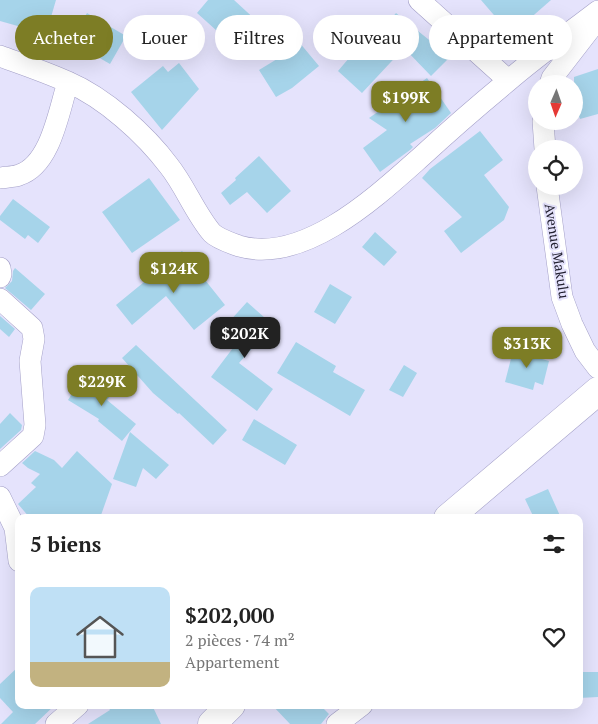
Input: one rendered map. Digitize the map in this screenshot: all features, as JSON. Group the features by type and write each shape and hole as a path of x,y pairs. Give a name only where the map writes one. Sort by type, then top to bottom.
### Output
{"main road":[{"path":"453,514 598,391"},
{"path":"212,724 226,709"}],"street":[{"path":"419,0 508,80"},
{"path":"0,56 68,82 88,92 124,119 170,166 213,234 231,243 252,249 276,248 301,242 327,230 390,186 508,80 598,11"},
{"path":"554,75 598,18"},
{"path":"0,178 20,175 35,166 44,156 68,82"},
{"name":"Avenue Makulu","path":"548,195 562,297 585,351 598,368"},
{"path":"0,268 0,277"},
{"path":"0,299 32,328 34,339 30,361 36,425 33,436 0,466"},
{"path":"0,497 15,528"},
{"path":"56,724 73,709"},
{"path":"337,724 357,709"}],"building":[{"path":"0,0 56,0 52,15 15,15 15,25 0,21"},
{"path":"208,0 234,0 250,15 215,15 215,29 205,20 205,15 197,13"},
{"path":"481,0 551,0 534,15 494,15"},
{"path":"113,28 123,34 123,41 113,59"},
{"path":"419,32 429,40 429,60 447,60 431,76 416,60 419,60"},
{"path":"303,47 319,66 292,88 276,97 259,70 275,60 303,60"},
{"path":"103,60 112,60 110,64"},
{"path":"347,60 393,60 362,93 338,71"},
{"path":"179,63 199,89 162,130 131,92 163,66 168,72"},
{"path":"598,69 598,114 583,118 583,75 580,75"},
{"path":"427,78 451,113 435,128 410,144 413,147 410,150 380,172 363,148 387,130 369,118"},
{"path":"480,131 503,160 484,175 509,207 504,220 461,253 444,231 462,217 422,178 430,169"},
{"path":"259,156 291,191 267,213 247,192 230,205 221,193"},
{"path":"149,178 180,220 132,253 102,212"},
{"path":"13,199 50,227 38,243 28,235 25,239 0,220 0,216"},
{"path":"375,232 397,252 384,266 362,247"},
{"path":"182,251 225,305 194,330 166,296 132,325 116,305"},
{"path":"15,268 45,294 31,310 5,288 12,281"},
{"path":"330,284 352,297 335,324 314,312"},
{"path":"247,302 273,325 239,363 273,389 257,411 211,377 242,336 228,323"},
{"path":"0,316 15,329 9,337 0,329"},
{"path":"296,342 336,366 333,372 365,390 350,416 277,373"},
{"path":"136,345 227,430 213,445 179,413 153,393 122,358"},
{"path":"514,347 543,354 542,359 549,361 543,385 535,382 533,390 505,382"},
{"path":"404,365 417,373 403,397 389,390"},
{"path":"100,378 115,389 107,400 136,424 122,441 98,421 99,419 68,400 80,381 92,388"},
{"path":"10,413 22,425 21,430 0,449 0,424"},
{"path":"254,419 297,445 285,465 242,440"},
{"path":"130,432 169,465 156,479 143,468 136,487 113,479"},
{"path":"35,451 54,460 62,468 77,451 112,484 101,514 27,514 18,504 36,487 31,483 40,474 22,463"},
{"path":"548,489 559,514 532,514 525,499"},
{"path":"15,670 15,709 51,709 35,724 1,724 13,712 0,698 0,684"},
{"path":"583,672 598,672 598,697 583,698"},
{"path":"154,709 161,724 88,724 110,710"},
{"path":"276,709 324,709 329,714 321,724 290,724"}]}
